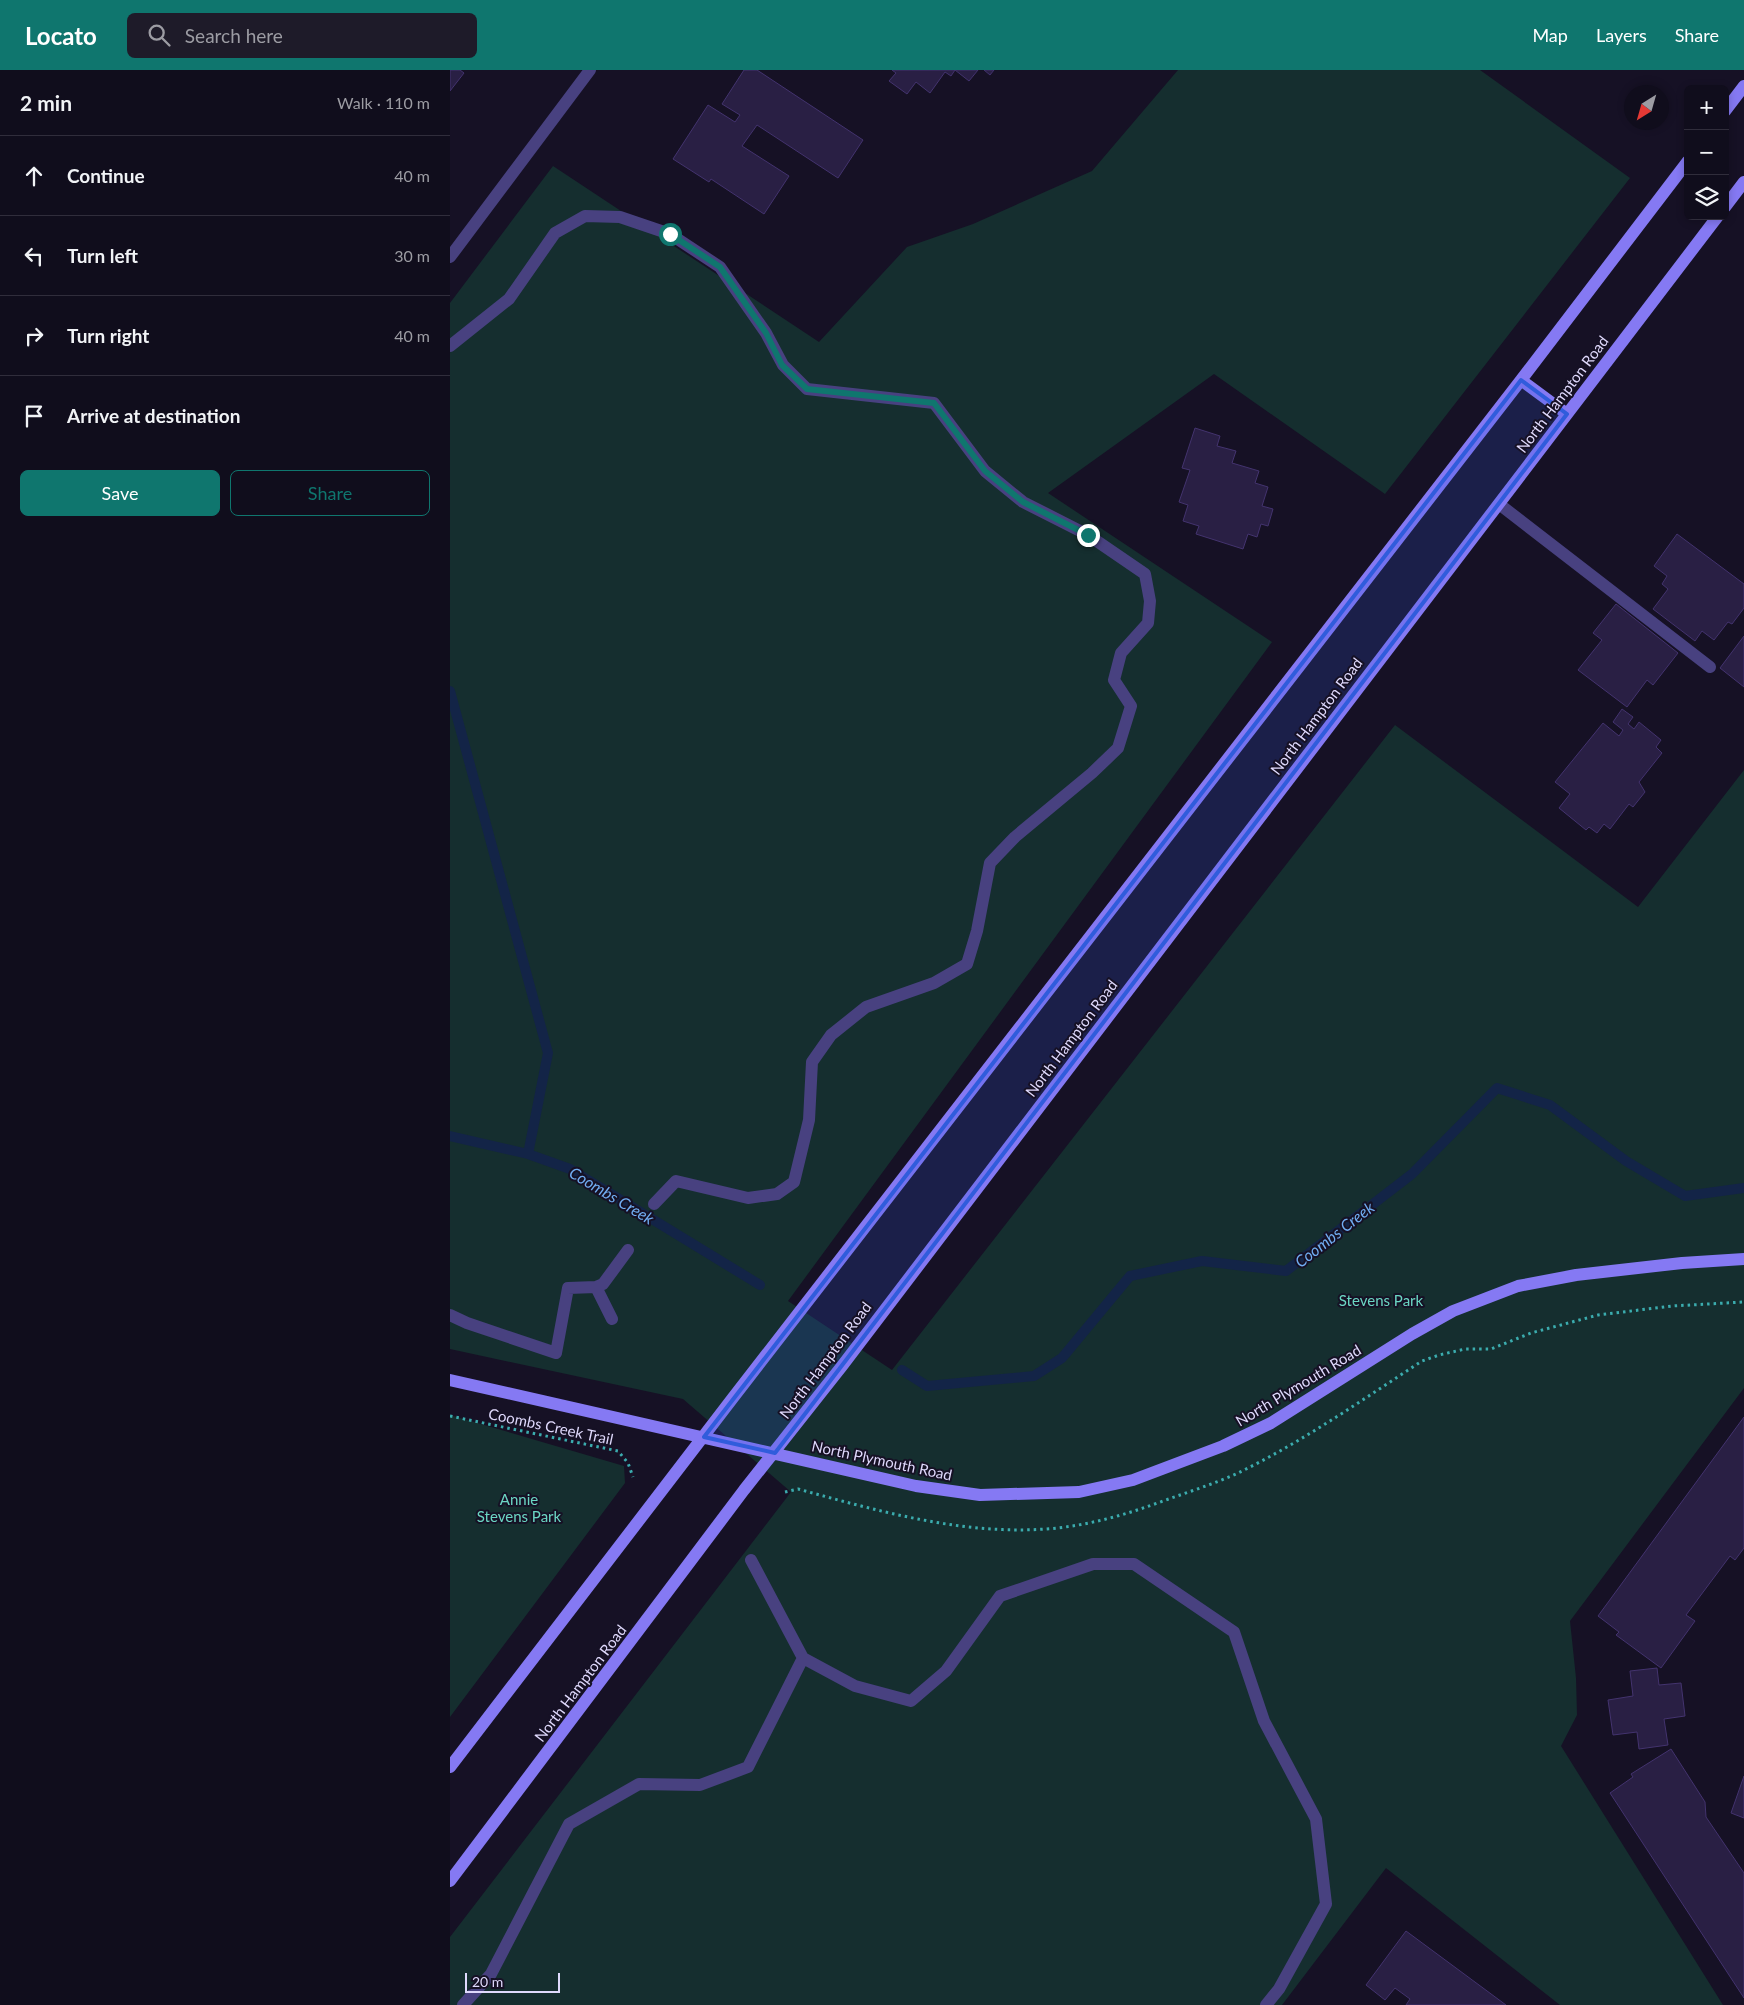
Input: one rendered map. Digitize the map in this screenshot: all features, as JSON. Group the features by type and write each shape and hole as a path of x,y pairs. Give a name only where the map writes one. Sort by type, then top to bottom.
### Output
{"main road":[{"path":"1729,106 1744,86"},
{"path":"450,1768 1684,166"},
{"path":"1729,202 1744,182"},
{"name":"North Hampton Road","path":"450,1881 744,1490 775,1453 1715,220"},
{"path":"1521,380 1567,414"},
{"name":"North Plymouth Road","path":"450,1380 916,1486 980,1495 1079,1492 1133,1480 1223,1446 1271,1423 1412,1334 1453,1312 1518,1286 1576,1275 1682,1263 1744,1259"}],"street":[{"path":"450,257 590,70"},
{"path":"450,346 509,298 555,233 585,216 620,217 670,234 720,267 766,333 782,365 807,389 934,403 985,471 1023,502 1088,535 1145,574 1150,601 1148,623 1122,653 1114,680 1131,706 1118,748 1092,773 1015,837 990,863 977,931 967,964 934,983 866,1007 830,1035 812,1062 809,1120 794,1182 777,1194 748,1198 676,1181 654,1204"},
{"path":"1499,504 1710,667"},
{"path":"450,1315 467,1323 556,1353 568,1288 596,1287 603,1284 628,1250"},
{"path":"596,1287 612,1319"},
{"path":"750,1560 803,1658 855,1686 911,1701 946,1671 1000,1596 1093,1564 1134,1564 1234,1632 1264,1721 1316,1819 1326,1904 1279,1989 1266,2005"},
{"path":"464,2005 491,1974 569,1824 639,1784 700,1785 748,1767 803,1658"}],"path":[{"name":"Coombs Creek Trail","path":"450,1416 618,1451 628,1463 633,1477"}],"highlighted area":[{"path":"1521,380 1567,414 775,1453 704,1437 819,1286"}],"green space":[{"name":"Stevens Park","path":"1178,70 1480,70 1630,178 1385,494 1214,374 1048,493 1272,642 788,1301 892,1370 1395,725 1638,907 1744,770 1744,1388 1570,1621 1576,1678 1577,1715 1561,1746 1723,2005 1560,2005 1386,1868 1282,2005 450,2005 450,1937 791,1492 683,1399 450,1349 450,303 553,166 819,342 907,247 973,224 1092,171"},
{"name":"Annie Stevens Park","path":"450,1415 624,1466 625,1483 450,1717"}],"building":[{"path":"450,70 460,70 464,73 450,91"},
{"path":"744,70 757,70 863,140 838,178 757,125 742,146 789,176 764,214 711,179 709,182 673,159 708,105 735,122 740,115 722,104"},
{"path":"892,70 955,70 951,76 945,72 930,93 916,82 907,94 889,81 896,73"},
{"path":"955,70 978,70 969,81"},
{"path":"984,70 994,70 990,75"},
{"path":"1195,428 1220,436 1217,446 1236,451 1232,463 1259,471 1255,483 1268,487 1262,506 1273,509 1268,526 1261,524 1257,537 1248,534 1243,549 1196,534 1199,526 1183,521 1188,505 1179,502 1190,470 1182,468"},
{"path":"1677,534 1744,584 1744,608 1732,624 1728,622 1714,640 1702,631 1695,641 1653,609 1668,589 1662,584 1667,576 1654,566"},
{"path":"1616,604 1678,653 1653,685 1647,680 1627,707 1578,670 1602,640 1593,633"},
{"path":"1744,636 1744,687 1720,668"},
{"path":"1622,709 1633,717 1628,724 1634,729 1639,722 1661,740 1656,747 1662,753 1639,782 1645,792 1633,807 1629,804 1610,829 1604,824 1597,833 1589,827 1586,830 1559,808 1570,794 1555,782 1603,723 1619,736 1623,730 1613,722"},
{"path":"1744,1417 1744,1548 1735,1560 1730,1556 1686,1615 1695,1621 1661,1668 1616,1635 1619,1632 1598,1616"},
{"path":"1657,1668 1659,1685 1681,1683 1685,1716 1664,1719 1668,1745 1639,1749 1637,1732 1613,1735 1608,1700 1633,1696 1630,1671"},
{"path":"1671,1749 1705,1802 1706,1817 1744,1873 1744,1998 1610,1793 1633,1777 1631,1774"},
{"path":"1744,1776 1744,1818 1731,1813"},
{"path":"1406,1931 1506,2005 1406,2005 1410,1999 1395,1988 1385,2000 1366,1985"}],"waterway":[{"path":"450,691 548,1053 528,1154"},
{"name":"Coombs Creek","path":"902,1370 927,1386 1034,1376 1062,1358 1130,1276 1202,1261 1286,1271 1412,1174 1497,1088 1550,1105 1626,1161 1685,1196 1744,1188"},
{"name":"Coombs Creek","path":"450,1136 528,1154 570,1169 760,1285"}],"route":[{"path":"670,234 720,267 766,333 782,365 807,389 934,403 985,471 1023,502 1088,535"}]}
